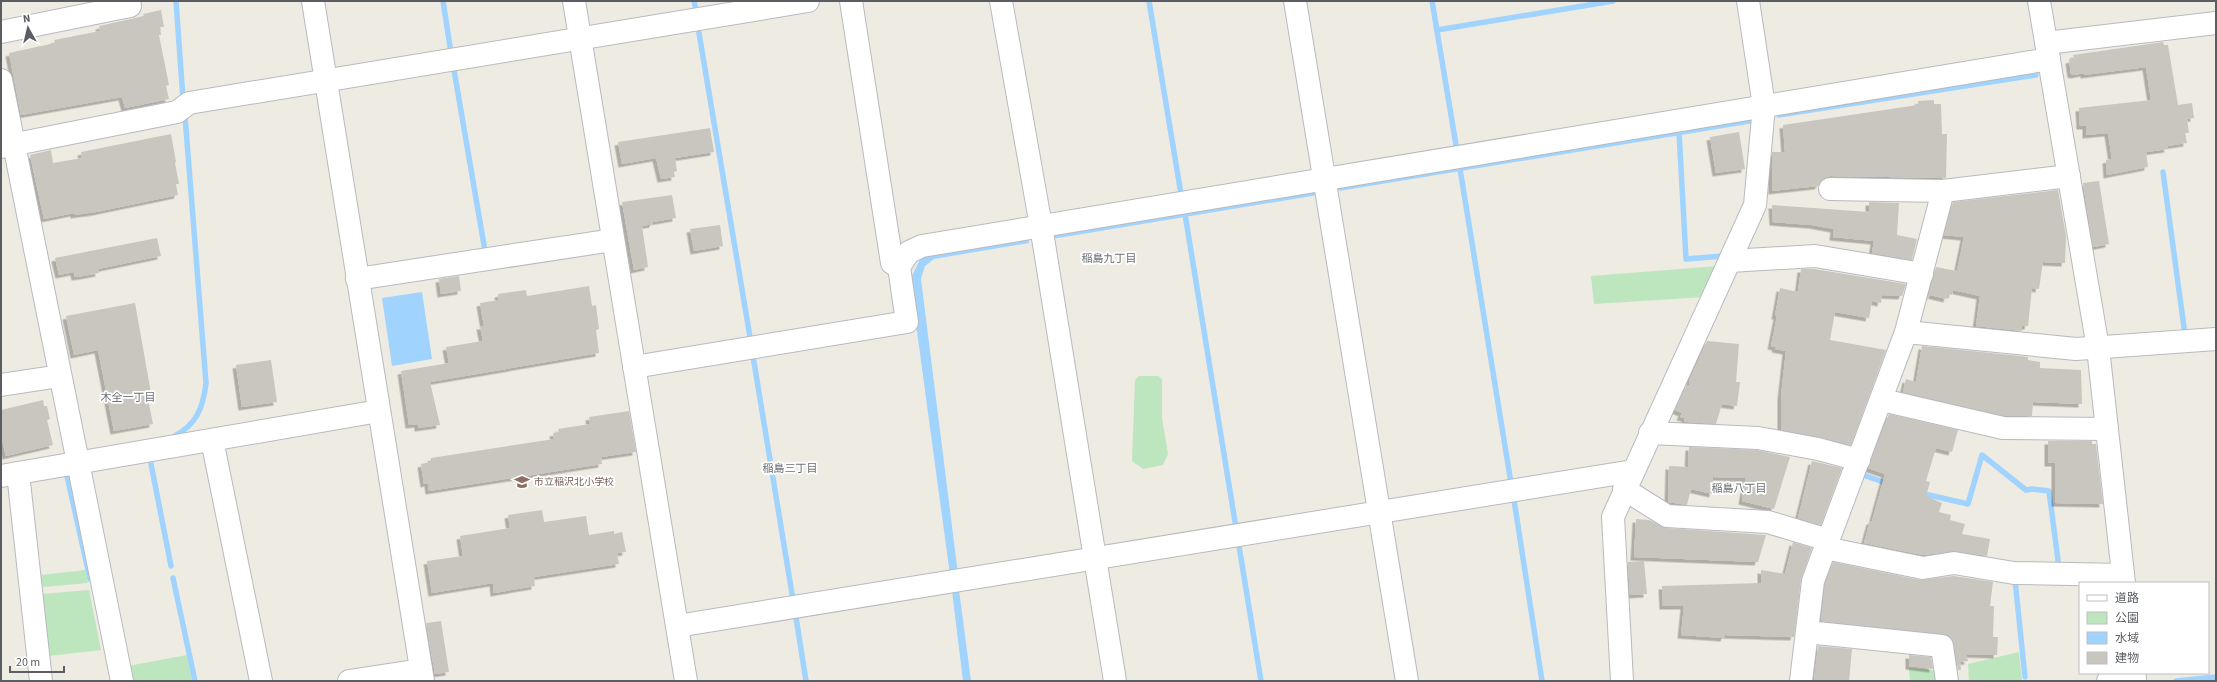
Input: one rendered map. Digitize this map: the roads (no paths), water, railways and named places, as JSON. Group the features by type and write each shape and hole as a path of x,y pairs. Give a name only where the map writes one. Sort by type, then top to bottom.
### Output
{"street":[{"path":"1,32 130,6 129,1"},
{"path":"313,1 422,675 349,681"},
{"path":"574,1 686,681"},
{"path":"8,146 177,112 189,103 808,1"},
{"path":"851,1 892,263 899,267"},
{"path":"1001,1 1041,226 1115,681"},
{"path":"1295,1 1407,681"},
{"path":"1622,681 1612,529 1613,517 1755,205 1764,106 1748,1"},
{"path":"1629,480 1668,516 1768,522 1826,544 1923,568 1954,563 2014,573 2124,579 2098,348 2039,1"},
{"path":"634,368 907,322 899,267 909,252 922,246 1764,106 2047,51 2216,23"},
{"path":"1,80 8,146 60,376 122,681"},
{"path":"1830,189 1942,191 2069,176"},
{"path":"1801,681 1813,581 1882,400 1906,332 1942,191"},
{"path":"357,279 613,240"},
{"path":"1730,261 1815,256 1922,274"},
{"path":"1906,332 2076,350 2216,339"},
{"path":"1,385 60,376"},
{"path":"1882,400 2003,428 2107,429"},
{"path":"41,681 10,475 76,457 212,440 379,411"},
{"path":"1650,433 1758,438 1818,449 1859,460"},
{"path":"212,440 260,681"},
{"path":"677,626 1379,512 1629,480"},
{"path":"1807,632 1942,646 1946,681"},
{"path":"2108,681 2135,677"}],"water":[{"path":"1028,236 1029,243 934,259 925,266 921,279 958,574 950,575 910,280 921,257"},
{"path":"422,292 432,359 392,366 382,298"},
{"path":"959,590 971,681 963,681 952,591"}],"waterway":[{"path":"176,1 183,99"},
{"path":"443,1 451,53"},
{"path":"694,1 696,10"},
{"path":"1149,1 1181,194"},
{"path":"1432,1 1457,151"},
{"path":"1437,30 1613,1"},
{"path":"699,33 750,337"},
{"path":"454,70 485,251"},
{"path":"1779,115 2036,75"},
{"path":"173,437 187,427 197,415 203,401 206,383 185,116"},
{"path":"1340,188 1749,121"},
{"path":"1679,132 1686,259 1723,256"},
{"path":"1460,169 1511,483 1514,483"},
{"path":"2163,172 2185,335"},
{"path":"1053,236 1313,193"},
{"path":"1185,214 1236,528"},
{"path":"753,356 793,600"},
{"path":"1920,493 1968,504 1982,455 2026,490 2032,489 2049,491 2059,568"},
{"path":"151,464 171,566"},
{"path":"1863,475 1889,484"},
{"path":"67,476 90,579"},
{"path":"1514,500 1542,681"},
{"path":"1239,546 1261,681"},
{"path":"173,578 195,681"},
{"path":"2019,580 2015,580 2025,677"},
{"path":"795,611 806,681"},
{"path":"2176,681 2216,677"}],"place":[{"name":"市立稲沢北小学校","path":"522,482"}],"district":[{"name":"稲島九丁目","path":"1109,258"},
{"name":"木全一丁目","path":"128,397"},
{"name":"稲島三丁目","path":"790,468"},
{"name":"稲島八丁目","path":"1739,488"}]}
